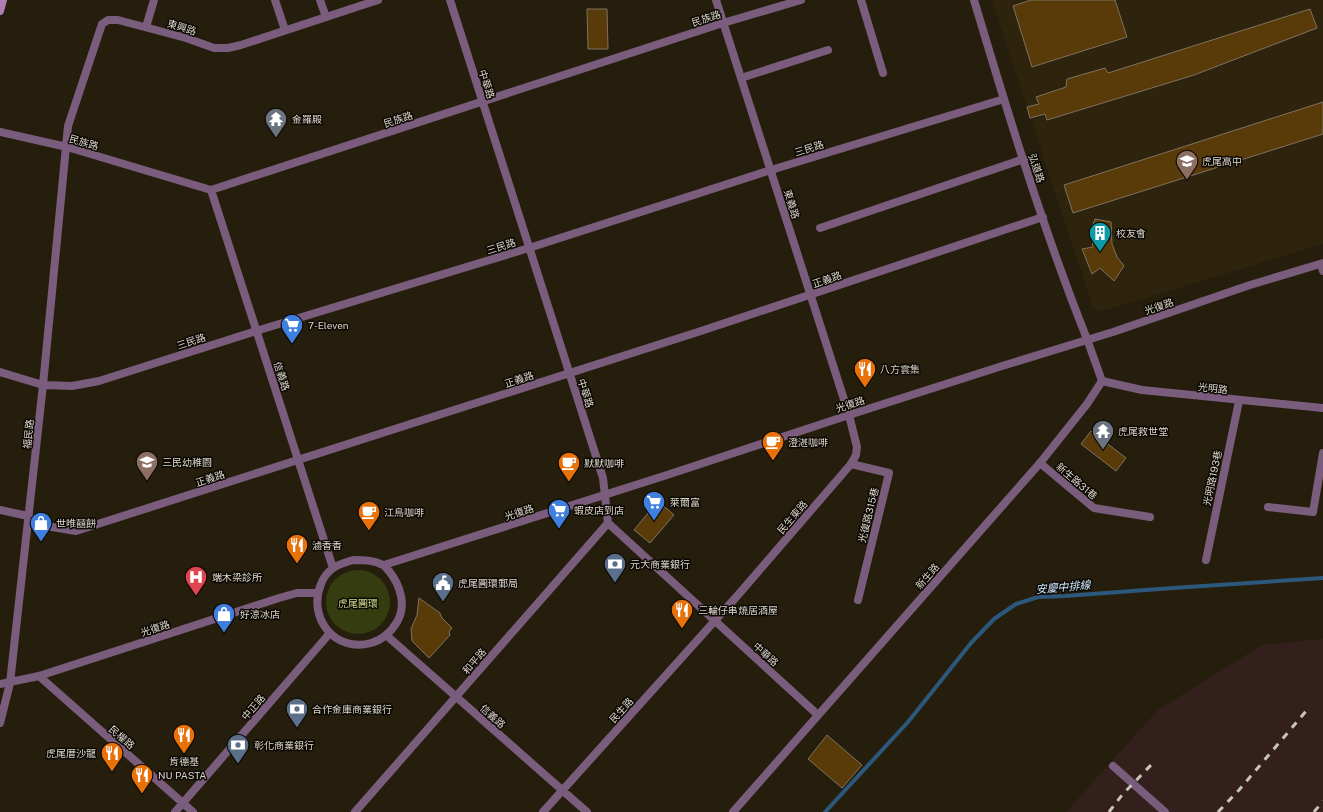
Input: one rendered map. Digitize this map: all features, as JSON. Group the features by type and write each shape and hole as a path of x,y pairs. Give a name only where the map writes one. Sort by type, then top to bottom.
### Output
{"main road":[{"path":"0,11 3,0"}],"street":[{"path":"146,27 154,0"},
{"path":"275,0 285,30"},
{"path":"320,0 326,17"},
{"name":"東興路","path":"67,147 68,126 102,24 108,20 118,20 146,27 186,38 214,48 228,48 378,0"},
{"name":"中華路","path":"450,0 603,478 608,523 818,715"},
{"name":"東義路","path":"716,0 848,415"},
{"name":"民族路","path":"0,132 67,147 211,190 723,23 801,0"},
{"path":"861,0 883,73"},
{"name":"弘道路","path":"974,0 1043,217 1087,339"},
{"path":"740,78 828,50"},
{"name":"三民路","path":"0,372 43,385 72,386 99,381 256,331 529,248 771,170 1004,98"},
{"name":"福民路","path":"0,723 10,683 43,385 67,147"},
{"path":"820,228 1024,159"},
{"name":"信義路","path":"211,190 333,568"},
{"name":"正義路","path":"0,510 28,516 40,525 76,531 810,296 1043,217"},
{"name":"光復路","path":"384,565 605,495 1250,285 1322,266"},
{"path":"1087,339 1102,381"},
{"name":"光明路","path":"1102,381 1142,390 1239,401 1323,408"},
{"name":"新生路","path":"733,812 1040,463 1087,404 1102,381"},
{"name":"光明路193巷","path":"1206,560 1239,401"},
{"name":"民生東路","path":"714,621 851,464 856,455 857,447 848,415"},
{"path":"1268,507 1313,512 1323,453"},
{"name":"新生路31巷","path":"1040,463 1094,508 1150,518"},
{"name":"光復路315巷","path":"851,464 889,473 858,600"},
{"name":"和平路","path":"356,812 608,523"},
{"path":"353,560 365,560 384,565 396,580 401,593 402,608 397,622 386,635 377,641 364,645 350,644 337,639 330,633 320,619 316,607 317,593 322,581 333,568 342,563 353,560"},
{"name":"光復路","path":"0,684 39,676 279,598 297,593 317,593"},
{"name":"民生路","path":"543,812 714,621"},
{"name":"中正路","path":"175,812 330,633"},
{"name":"信義路","path":"386,635 587,812"},
{"name":"民權路","path":"39,676 193,812"},
{"path":"1113,766 1165,812"}],"shaded area":[{"name":"虎尾高中","path":"992,0 1323,0 1323,244 1100,312 1093,309"},
{"path":"1323,639 1323,812 1066,812 1158,710 1262,645"}],"green space":[{"name":"虎尾圓環","path":"358,570 376,576 384,584 390,602 384,620 376,628 358,634 340,628 332,620 326,602 332,584 340,576"}],"building":[{"path":"1031,0 1115,0 1127,37 1032,67 1013,6"},
{"path":"587,9 607,9 608,49 588,49"},
{"path":"1310,9 1317,28 1194,75 1047,120 1045,114 1030,118 1027,107 1039,104 1036,97 1066,87 1067,79 1105,68 1108,73"},
{"path":"1323,102 1323,134 1073,213 1064,185"},
{"name":"校友會","path":"1095,219 1111,222 1112,244 1117,257 1124,266 1114,281 1100,268 1092,274 1082,249 1093,247 1091,230"},
{"name":"虎尾救世堂","path":"1091,431 1126,458 1116,471 1081,444"},
{"name":"萊爾富","path":"658,501 674,515 650,543 634,530"},
{"path":"419,598 440,613 442,618 452,628 449,632 450,635 429,658 412,641 411,629 417,615"},
{"path":"827,735 862,765 842,788 808,759"}],"waterway":[{"name":"安慶中排線","path":"825,812 908,722 971,643 994,619 1016,604 1038,597 1323,578"}],"railway":[{"path":"1218,812 1239,790 1307,710"},
{"path":"1109,812 1122,795 1151,765"},
{"path":"1314,812 1323,801"}],"place":[{"name":"金羅殿","path":"276,138"},
{"name":"虎尾高中","path":"1187,180"},
{"name":"校友會","path":"1100,252"},
{"name":"7-Eleven","path":"292,344"},
{"name":"八方雲集","path":"865,388"},
{"name":"虎尾救世堂","path":"1103,450"},
{"name":"澄湛咖啡","path":"773,462"},
{"name":"三民幼稚園","path":"147,482"},
{"name":"默默咖啡","path":"569,482"},
{"name":"萊爾富","path":"654,522"},
{"name":"蝦皮店到店","path":"559,530"},
{"name":"江鳥咖啡","path":"369,532"},
{"name":"世唯囍餅","path":"41,542"},
{"name":"滷香香","path":"297,564"},
{"name":"元大商業銀行","path":"615,584"},
{"name":"端木梁診所","path":"196,596"},
{"name":"虎尾圓環郵局","path":"443,602"},
{"name":"三輪仔串燒居酒屋","path":"682,630"},
{"name":"好涼冰店","path":"224,634"},
{"name":"合作金庫商業銀行","path":"297,728"},
{"name":"肯德基","path":"184,754"},
{"name":"彰化商業銀行","path":"238,764"},
{"name":"虎尾厝沙龍","path":"112,772"},
{"name":"NU PASTA","path":"142,794"}]}
